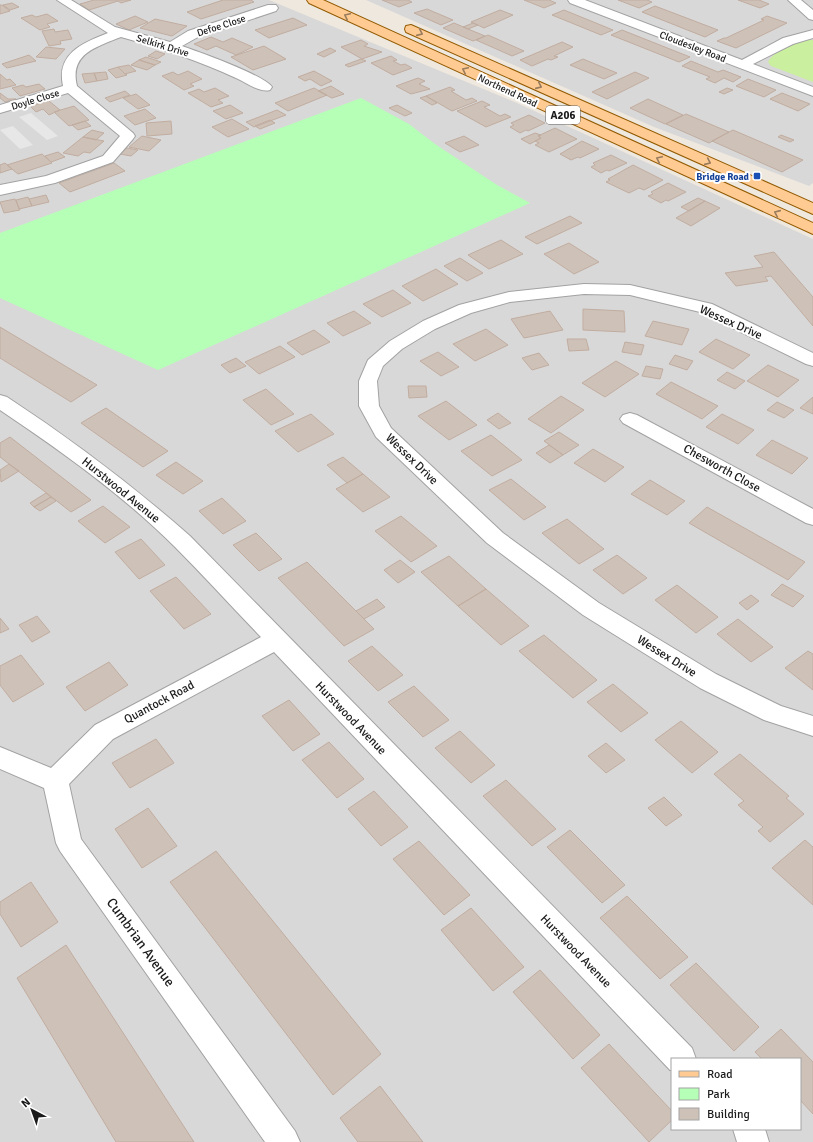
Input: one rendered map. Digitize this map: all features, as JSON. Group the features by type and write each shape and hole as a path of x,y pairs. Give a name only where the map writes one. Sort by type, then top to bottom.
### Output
{"main road":[{"name":"Northend Road","path":"313,0 813,229"},
{"name":"Northend Road","path":"402,25 813,209"}],"street":[{"name":"Selkirk Drive","path":"63,0 110,30 172,47 204,58 265,86"},
{"name":"Cloudesley Road","path":"574,0 813,92"},
{"path":"794,0 813,16"},
{"name":"Defoe Close","path":"172,47 193,34 272,8"},
{"path":"0,190 50,180 108,159 128,136 70,88 67,79 70,62 77,53 94,43 120,33"},
{"path":"742,65 788,41 813,34"},
{"name":"Doyle Close","path":"0,109 70,88"},
{"name":"Wessex Drive","path":"813,360 706,308 630,290 584,289 508,297 465,309 429,325 396,345 375,364 368,381 369,406 383,432 496,538 591,609 708,681 773,713 813,726"},
{"name":"Hurstwood Avenue","path":"0,401 38,426 144,506 182,541 680,1058"},
{"name":"Chesworth Close","path":"630,419 813,518"},
{"name":"Quantock Road","path":"55,781 104,732 276,640"},
{"path":"0,758 55,781"},
{"name":"Cumbrian Avenue","path":"55,781 69,843 284,1142"},
{"path":"748,1130 753,1142"}],"shaded area":[{"path":"0,0 269,0 517,103 813,239 813,1142 0,1142"},
{"path":"366,0 813,0 813,183 809,186 654,127"},
{"path":"31,113 58,136 47,140 19,117"},
{"path":"13,126 33,145 20,149 0,130"}],"green space":[{"path":"808,40 813,40 813,82 771,66 768,62 780,51"},
{"path":"361,98 409,124 435,144 497,185 530,203 158,370 0,298 0,233"}],"building":[{"path":"94,0 131,0 121,3 118,1 89,10 80,4"},
{"path":"223,0 251,0 254,2 201,19 187,12"},
{"path":"382,0 408,0 412,2 399,7"},
{"path":"524,0 549,0 556,3 544,8"},
{"path":"618,0 647,0 652,2 639,8"},
{"path":"738,0 759,0 769,4 760,8"},
{"path":"12,3 19,7 10,10 3,5"},
{"path":"0,5 2,5 10,11 0,14"},
{"path":"655,6 718,30 705,37 642,12"},
{"path":"427,9 453,20 441,25 414,13"},
{"path":"500,10 513,15 484,28 471,22"},
{"path":"564,10 613,30 601,35 552,15"},
{"path":"47,14 58,21 47,24 50,27 40,30 21,18 32,15 36,17"},
{"path":"135,16 148,22 129,30 116,24"},
{"path":"767,16 787,23 736,48 717,41 764,20 761,19"},
{"path":"293,18 307,25 269,38 255,30"},
{"path":"155,19 187,26 172,36 140,28"},
{"path":"454,23 485,36 473,41 443,28"},
{"path":"473,23 478,25 468,29 463,27"},
{"path":"54,29 55,32 68,30 72,39 60,41 61,44 49,46 42,31"},
{"path":"622,30 690,57 679,62 611,35"},
{"path":"488,35 524,51 512,56 476,40"},
{"path":"211,37 223,42 232,38 253,47 236,55 216,46 207,50 194,44"},
{"path":"361,40 368,44 364,46 382,52 362,59 341,47"},
{"path":"562,42 573,47 554,56 558,57 551,60 548,59 532,66 520,60"},
{"path":"264,46 286,59 253,70 231,57"},
{"path":"46,47 65,49 56,59 36,57"},
{"path":"330,48 336,51 324,57 317,54"},
{"path":"156,51 165,54 157,59 148,56"},
{"path":"29,55 36,61 7,68 2,64"},
{"path":"391,56 397,60 393,61 401,65 405,64 412,68 393,75 371,63"},
{"path":"146,57 161,62 155,65 139,60"},
{"path":"361,59 366,61 349,67 345,65"},
{"path":"583,59 617,73 604,79 570,65"},
{"path":"139,60 155,65 147,70 131,65"},
{"path":"691,61 718,72 723,70 741,77 733,82 724,78 715,83 706,79 710,77 682,66"},
{"path":"129,65 136,71 125,74 118,67"},
{"path":"118,67 127,75 116,78 108,70"},
{"path":"188,71 202,79 190,84 194,86 184,90 162,76 173,72 178,75"},
{"path":"314,71 332,81 321,86 310,79 305,81 298,77"},
{"path":"106,72 108,79 97,81 94,73"},
{"path":"635,72 649,78 607,99 592,92"},
{"path":"94,73 97,81 85,83 82,74"},
{"path":"0,74 7,80 10,79 16,85 0,89"},
{"path":"418,78 425,81 419,84 430,89 411,94 396,86"},
{"path":"748,79 776,90 764,97 736,86"},
{"path":"39,84 45,89 20,96 12,88 23,85 26,87"},
{"path":"331,86 344,94 332,98 318,91"},
{"path":"450,87 455,90 451,91 466,100 472,98 477,101 452,111 426,96"},
{"path":"215,88 229,96 218,100 223,103 211,107 188,93 199,89 204,92"},
{"path":"314,88 327,95 288,111 275,103"},
{"path":"727,88 733,90 724,94 719,92"},
{"path":"125,91 130,95 110,102 105,98"},
{"path":"0,93 8,99 16,99 5,102 0,98"},
{"path":"782,93 810,104 798,111 770,99"},
{"path":"136,94 150,105 138,109 123,98"},
{"path":"426,96 437,103 432,105 420,98"},
{"path":"648,99 683,115 665,124 630,108"},
{"path":"49,101 60,110 49,115 43,109 36,112 30,106"},
{"path":"482,101 490,105 484,107 500,116 505,114 511,117 486,127 457,111"},
{"path":"230,105 243,113 226,119 213,111"},
{"path":"397,105 412,113 405,116 389,108"},
{"path":"74,106 89,120 69,126 54,112"},
{"path":"145,109 156,118 135,125 124,116"},
{"path":"277,110 286,115 254,127 246,122"},
{"path":"686,114 729,132 709,143 666,124"},
{"path":"529,115 545,123 520,133 510,127 514,125 511,123"},
{"path":"232,119 249,129 228,137 212,127"},
{"path":"270,120 275,123 260,129 255,126"},
{"path":"85,121 91,126 78,130 72,125"},
{"path":"171,121 172,134 147,136 146,123"},
{"path":"555,128 577,139 549,152 535,145 539,143 535,141 541,138 538,136"},
{"path":"92,130 104,133 96,140 83,137"},
{"path":"733,130 803,160 782,172 712,141"},
{"path":"535,133 541,135 538,136 541,138 530,144 521,139"},
{"path":"781,135 794,140 790,142 778,137"},
{"path":"142,136 161,140 149,151 129,147"},
{"path":"464,136 479,145 460,152 445,143"},
{"path":"83,137 104,141 90,153 84,152 78,156 63,153"},
{"path":"582,141 599,149 580,158 578,157 571,160 560,154"},
{"path":"127,148 138,150 131,156 120,154"},
{"path":"58,152 65,157 51,162 45,156"},
{"path":"42,154 52,163 18,174 7,165"},
{"path":"611,155 627,163 601,173 591,167 595,165 593,163"},
{"path":"5,163 12,169 0,173 0,165"},
{"path":"114,163 125,171 70,192 59,183"},
{"path":"633,165 663,180 644,190 639,188 629,193 606,182 610,180 608,179"},
{"path":"668,183 686,192 661,203 648,196 653,194 651,192"},
{"path":"46,195 49,202 32,206 29,199"},
{"path":"28,197 32,206 19,209 16,200"},
{"path":"698,198 705,201 689,211 681,207"},
{"path":"15,199 20,210 4,213 0,202"},
{"path":"705,201 720,208 691,226 676,218"},
{"path":"570,216 582,223 537,244 525,237"},
{"path":"501,240 523,254 489,269 468,255"},
{"path":"569,243 599,262 574,274 544,254"},
{"path":"774,252 813,297 813,326 771,276 765,277 768,281 736,286 725,273 763,267 754,256"},
{"path":"460,258 483,273 467,281 444,266"},
{"path":"436,269 458,284 423,301 402,286"},
{"path":"393,290 411,303 382,317 363,304"},
{"path":"583,309 624,311 625,332 583,330"},
{"path":"354,311 371,323 343,336 327,323"},
{"path":"550,311 563,330 524,338 511,319"},
{"path":"653,321 689,329 682,345 645,336"},
{"path":"0,327 97,385 71,402 0,358"},
{"path":"486,329 508,345 475,361 453,344"},
{"path":"314,330 330,342 302,355 287,343"},
{"path":"567,339 586,339 589,350 569,351"},
{"path":"716,339 750,355 733,369 699,352"},
{"path":"625,342 644,345 641,355 622,352"},
{"path":"280,346 295,357 259,374 245,362"},
{"path":"438,352 459,367 441,376 420,361"},
{"path":"539,353 549,365 532,370 522,358"},
{"path":"675,355 693,361 687,370 669,364"},
{"path":"236,358 246,366 230,373 221,365"},
{"path":"616,361 639,374 605,397 582,383"},
{"path":"768,365 799,380 778,397 747,381"},
{"path":"646,366 663,369 660,379 642,376"},
{"path":"727,372 745,381 735,389 717,380"},
{"path":"671,382 718,406 702,419 656,394"},
{"path":"408,386 426,386 427,397 409,398"},
{"path":"266,389 294,414 271,425 243,400"},
{"path":"561,396 584,410 551,433 528,419"},
{"path":"813,397 813,414 800,408"},
{"path":"446,401 477,425 449,440 418,416"},
{"path":"777,402 794,410 784,418 767,410"},
{"path":"106,408 168,451 143,467 81,423"},
{"path":"498,413 511,423 499,429 487,420"},
{"path":"311,414 334,434 298,452 275,431"},
{"path":"722,414 754,430 738,444 706,427"},
{"path":"559,432 579,445 563,455 544,441"},
{"path":"491,435 522,460 492,476 461,451"},
{"path":"10,437 91,500 71,512 0,457 0,443"},
{"path":"772,440 808,458 792,474 756,455"},
{"path":"549,445 563,455 550,463 536,453"},
{"path":"593,449 624,467 605,482 574,463"},
{"path":"343,457 363,474 347,483 327,465"},
{"path":"176,462 203,481 183,494 156,475"},
{"path":"9,464 19,471 1,482 0,470"},
{"path":"363,474 390,497 363,512 336,489"},
{"path":"511,479 546,507 524,520 489,490"},
{"path":"650,480 685,501 667,515 631,494"},
{"path":"46,493 51,497 34,507 30,503"},
{"path":"51,497 56,501 40,511 34,507"},
{"path":"222,498 246,521 223,534 199,511"},
{"path":"103,506 130,527 105,543 78,521"},
{"path":"707,507 805,562 788,580 689,523"},
{"path":"401,516 437,546 411,562 375,531"},
{"path":"567,519 604,549 579,564 542,533"},
{"path":"256,533 282,559 259,571 233,545"},
{"path":"141,539 165,565 139,579 115,552"},
{"path":"617,555 647,578 623,594 593,570"},
{"path":"449,556 486,589 458,606 421,572"},
{"path":"400,560 415,572 398,583 384,570"},
{"path":"307,562 374,629 344,646 278,578"},
{"path":"176,577 211,614 184,629 150,591"},
{"path":"782,584 804,596 793,607 771,595"},
{"path":"677,585 718,617 696,633 655,600"},
{"path":"486,589 529,626 501,645 458,606"},
{"path":"751,595 759,601 747,610 739,603"},
{"path":"377,599 385,607 364,619 356,611"},
{"path":"37,616 50,632 32,642 19,625"},
{"path":"0,618 9,629 0,633"},
{"path":"738,619 773,647 751,662 717,634"},
{"path":"544,635 597,680 573,698 519,651"},
{"path":"372,646 403,675 378,691 348,661"},
{"path":"808,651 813,654 813,690 785,668"},
{"path":"21,655 44,684 13,702 0,685 0,666"},
{"path":"109,662 128,685 85,711 66,687"},
{"path":"613,684 648,713 621,732 587,702"},
{"path":"414,686 449,720 423,737 388,702"},
{"path":"289,700 320,734 293,751 262,716"},
{"path":"681,721 718,752 692,773 655,740"},
{"path":"460,731 495,765 471,783 435,748"},
{"path":"156,739 174,763 130,788 112,763"},
{"path":"329,742 364,779 337,798 302,760"},
{"path":"606,743 625,760 606,773 588,756"},
{"path":"740,754 789,796 786,798 804,814 770,842 758,831 763,827 738,805 744,801 714,774"},
{"path":"506,780 556,829 532,846 483,796"},
{"path":"374,791 408,827 381,846 348,809"},
{"path":"664,797 682,815 666,826 648,808"},
{"path":"148,808 177,846 142,868 115,829"},
{"path":"570,830 625,885 602,903 547,847"},
{"path":"805,840 813,847 813,905 772,868"},
{"path":"419,841 470,895 444,915 393,859"},
{"path":"216,851 381,1054 333,1095 170,882"},
{"path":"31,882 58,922 21,947 0,914 0,902"},
{"path":"627,896 688,957 660,979 600,918"},
{"path":"471,908 524,967 493,991 441,930"},
{"path":"66,945 194,1142 116,1142 17,978"},
{"path":"696,963 759,1027 734,1051 670,985"},
{"path":"540,970 600,1035 573,1059 513,992"},
{"path":"781,1029 813,1062 813,1114 801,1101 801,1058 761,1058 755,1052"},
{"path":"609,1044 671,1110 671,1121 649,1142 581,1068"},
{"path":"380,1086 423,1142 358,1142 340,1118"}],"place":[{"name":"Bridge Road","path":"757,176"}]}
